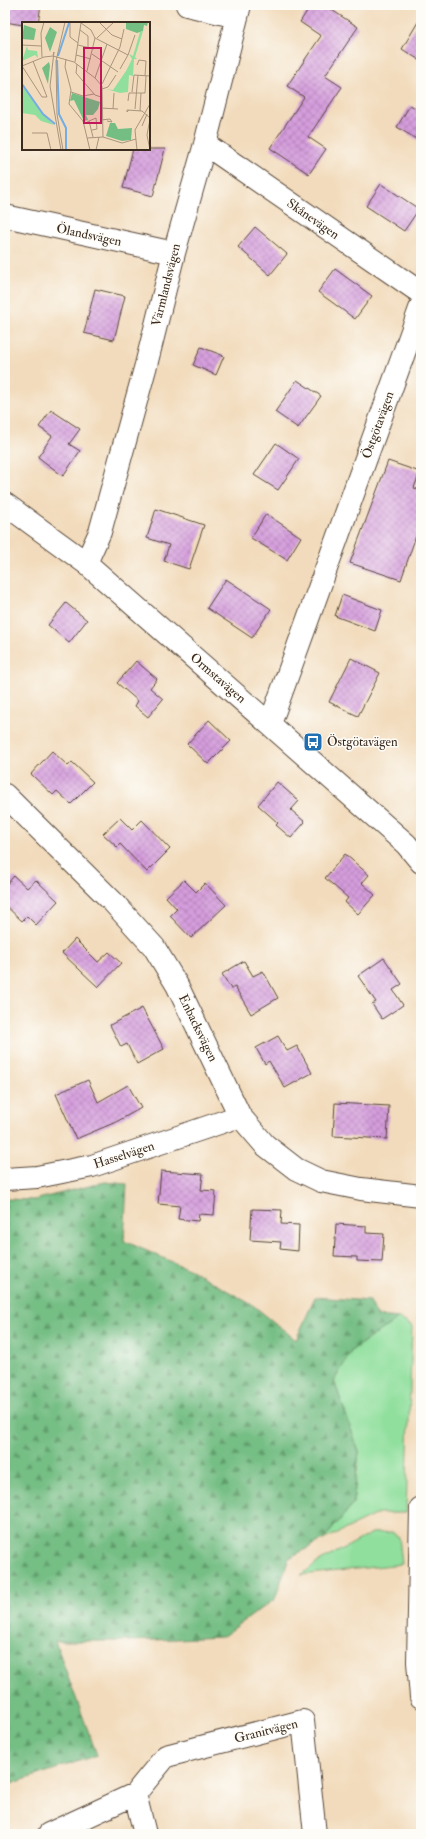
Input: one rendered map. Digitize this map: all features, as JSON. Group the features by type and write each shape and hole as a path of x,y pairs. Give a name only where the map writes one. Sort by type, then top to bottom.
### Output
{"street":[{"path":"187,5 238,11"},
{"name":"Värmlandsvägen","path":"86,563 100,532 146,365 174,253 205,144 238,11"},
{"name":"Skånevägen","path":"205,144 421,294"},
{"name":"Ölandsvägen","path":"5,216 174,253"},
{"name":"Östgötavägen","path":"270,724 421,306"},
{"name":"Ormstavägen","path":"5,504 86,563 406,844 421,862"},
{"name":"Enbacksvägen","path":"5,795 113,902 154,947 177,986 240,1116 265,1145 296,1169 321,1181 361,1189 421,1196"},
{"name":"Hasselvägen","path":"5,1179 37,1177 92,1166 240,1116"},
{"path":"421,1508 418,1662 421,1697"},
{"name":"Granitvägen","path":"135,1794 166,1756 303,1720 315,1834"},
{"path":"50,1834 135,1794 145,1834"}],"green space":[{"path":"105,1182 127,1184 124,1241 191,1270 254,1306 296,1340 315,1297 370,1301 377,1316 399,1318 352,1350 334,1381 359,1452 353,1504 323,1540 289,1558 275,1599 222,1637 131,1641 55,1641 97,1755 5,1786 5,1199 34,1200"},
{"path":"399,1318 412,1326 406,1513 379,1513 323,1540 353,1504 359,1452 334,1381 352,1350"},
{"path":"392,1532 399,1537 402,1564 301,1575 317,1563 372,1533"}],"building":[{"path":"5,5 41,5 38,22 22,22 22,25 5,22"},
{"path":"311,5 324,5 358,27 325,76 342,87 308,137 326,149 309,174 270,148 304,97 287,86 321,36 300,22"},
{"path":"421,17 421,61 402,49"},
{"path":"410,105 421,111 421,142 397,127"},
{"path":"165,149 153,196 123,188 133,150"},
{"path":"381,184 419,209 404,231 366,206"},
{"path":"255,227 287,254 270,275 238,247"},
{"path":"335,269 372,296 355,319 318,292"},
{"path":"95,289 125,296 114,340 84,333"},
{"path":"201,347 224,356 216,375 193,365"},
{"path":"297,380 321,396 298,428 275,412"},
{"path":"51,410 80,429 69,444 80,451 63,476 38,457 52,436 39,427"},
{"path":"276,443 299,459 278,490 254,475"},
{"path":"388,461 420,472 414,488 421,490 421,521 401,580 350,563"},
{"path":"156,509 204,525 189,569 164,561 169,545 147,538"},
{"path":"266,514 301,537 287,560 251,538"},
{"path":"226,579 271,609 252,638 207,608"},
{"path":"342,595 382,610 375,631 335,616"},
{"path":"66,603 87,620 69,643 48,625"},
{"path":"351,658 380,673 358,716 329,702"},
{"path":"136,661 157,679 150,688 163,699 148,717 135,706 138,701 117,683"},
{"path":"209,720 231,741 208,764 187,744"},
{"path":"52,751 68,766 72,762 93,782 71,804 57,791 53,795 31,774"},
{"path":"277,782 299,801 291,810 305,822 291,838 276,825 278,823 258,805"},
{"path":"120,818 132,830 142,820 170,849 147,872 120,844 117,847 103,834"},
{"path":"345,854 369,875 362,883 375,895 358,914 345,902 348,898 325,878"},
{"path":"14,876 27,888 36,880 58,901 36,925 27,916 22,921 5,905 5,886"},
{"path":"184,880 196,892 205,883 226,905 191,938 170,916 177,909 166,897"},
{"path":"75,939 98,962 109,952 121,963 98,987 62,953"},
{"path":"384,958 402,984 393,990 403,1005 382,1019 372,1004 376,1002 358,976"},
{"path":"244,961 253,976 263,971 278,998 251,1014 235,987 231,989 222,974"},
{"path":"142,1008 164,1049 137,1064 127,1044 121,1047 110,1025"},
{"path":"278,1036 287,1051 297,1046 312,1073 285,1088 269,1061 265,1064 256,1048"},
{"path":"88,1080 98,1102 128,1085 141,1108 116,1122 76,1139 56,1094"},
{"path":"335,1103 389,1106 387,1139 333,1136"},
{"path":"161,1171 203,1174 201,1190 216,1191 214,1215 199,1214 198,1221 178,1219 180,1206 158,1204"},
{"path":"252,1209 282,1210 281,1224 299,1225 298,1251 280,1249 281,1242 250,1240"},
{"path":"336,1224 366,1226 366,1233 384,1234 382,1262 357,1261 357,1257 334,1256"}],"place":[{"name":"Östgötavägen","path":"313,742"}]}
